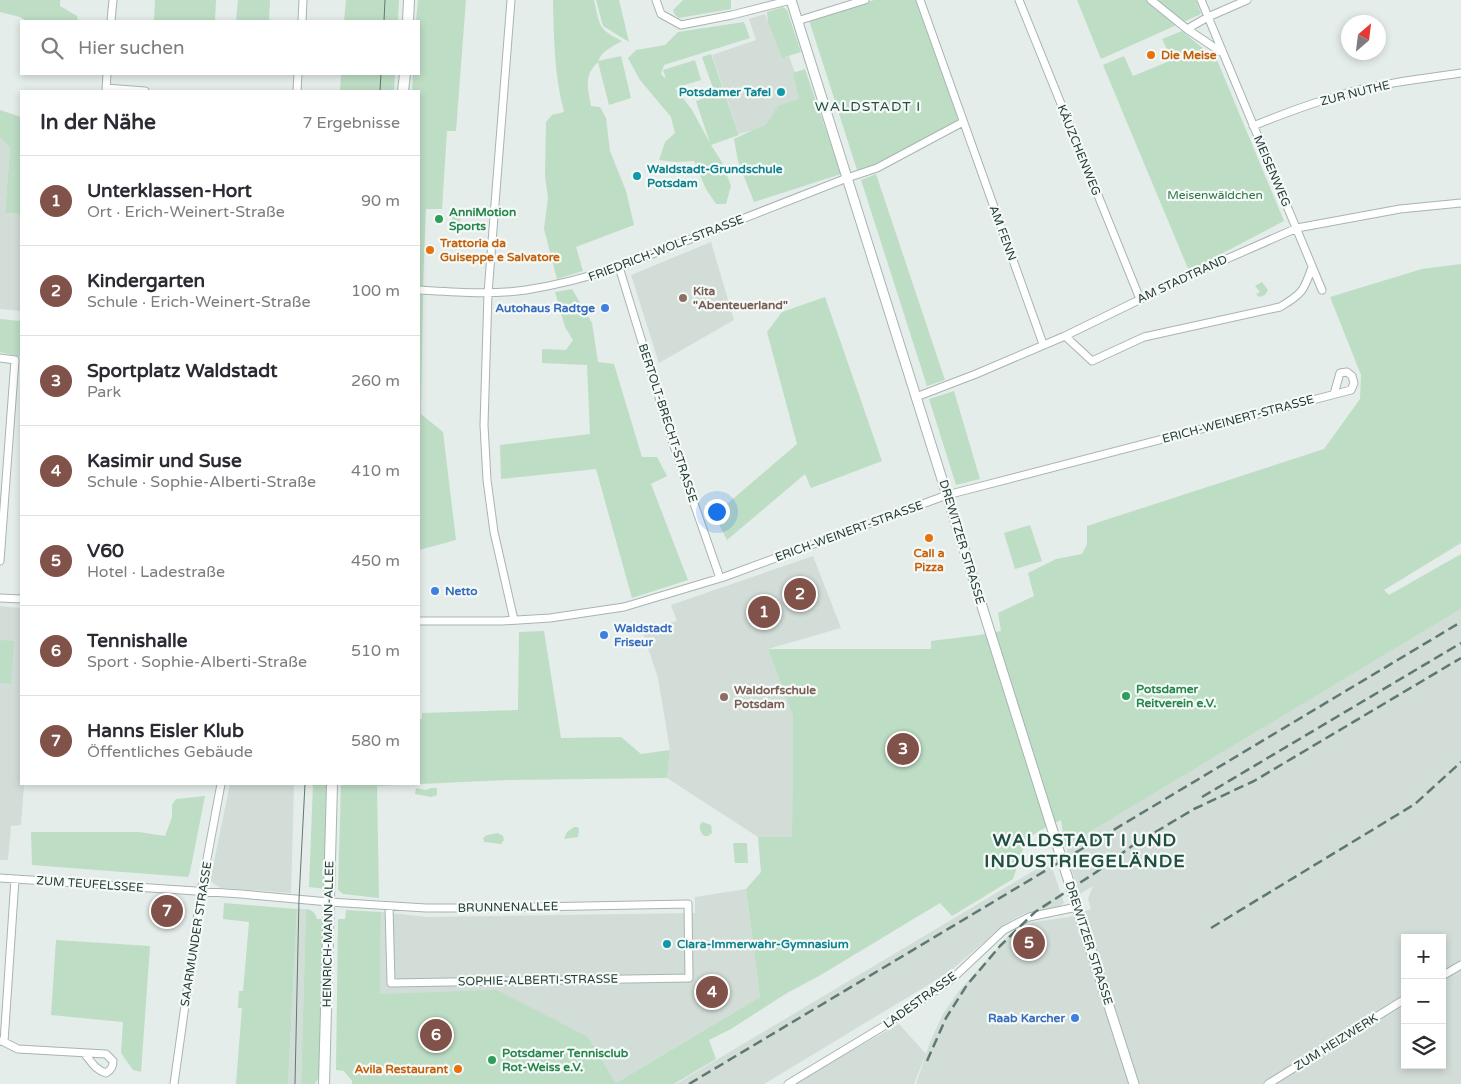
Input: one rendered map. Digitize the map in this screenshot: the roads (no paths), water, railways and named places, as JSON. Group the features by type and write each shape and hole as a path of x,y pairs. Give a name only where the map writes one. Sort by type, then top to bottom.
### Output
{"main road":[{"path":"408,20 409,0"},
{"path":"404,75 404,90"},
{"name":"HEINRICH-MANN-ALLEE","path":"324,1084 332,785"}],"street":[{"path":"111,20 113,0"},
{"path":"302,20 303,0"},
{"path":"511,0 488,293 484,396 487,480 494,532 514,620"},
{"path":"656,0 661,14 681,25 732,15 791,0"},
{"name":"DREWITZER STRASSE","path":"791,0 1134,1084"},
{"path":"797,21 865,0"},
{"name":"AM FENN","path":"920,0 1043,344"},
{"name":"KÄUZCHENWEG","path":"1019,0 1140,299"},
{"path":"1151,0 1187,29 1222,52"},
{"name":"MEISENWEG","path":"1201,0 1322,290"},
{"path":"1187,29 1208,17 1247,0"},
{"name":"ZUR NUTHE","path":"1252,126 1301,107 1351,92 1397,82 1461,73"},
{"path":"106,90 107,75"},
{"path":"297,90 298,75"},
{"path":"847,178 876,168 963,122"},
{"name":"FRIEDRICH-WOLF-STRASSE","path":"420,290 488,293 526,290 575,281 619,267 847,178"},
{"name":"AM STADTRAND","path":"916,397 1065,336 1249,248 1297,228 1400,209 1461,203"},
{"name":"BERTOLT-BRECHT-STRASSE","path":"619,267 674,446 720,578"},
{"path":"1065,336 1092,361 1144,336 1280,307 1299,296 1312,267"},
{"path":"0,358 15,360 0,561"},
{"name":"ERICH-WEINERT-STRASSE","path":"420,621 550,618 624,607 720,578 947,495 1334,394"},
{"path":"0,598 20,599"},
{"name":"SAARMUNDER STRASSE","path":"174,1084 201,891 221,785"},
{"name":"ZUM TEUFELSSEE","path":"0,878 201,891 329,902"},
{"path":"15,879 2,1042 18,1048 84,1052"},
{"name":"BRUNNENALLEE","path":"329,902 389,906 479,908 688,904"},
{"name":"SOPHIE-ALBERTI-STRASSE","path":"389,906 391,983 689,978 688,904"},
{"name":"LADESTRASSE","path":"788,1084 884,1026 952,979 1004,930 1030,917 1077,907"},
{"path":"1446,974 1461,965"},
{"name":"ZUM HEIZWERK","path":"1268,1084 1401,1002"}],"tram line":[{"path":"384,20 385,0"},
{"path":"380,90 381,75"},
{"path":"295,1084 299,899 305,785"}],"railway":[{"path":"689,1084 1461,622"},
{"path":"1202,797 1461,643"},
{"path":"927,1061 946,1018 967,985 1000,946 1035,912 1095,873 1132,846 1194,809 1254,781 1461,658"},
{"path":"1211,928 1415,804 1461,762"}],"place":[{"name":"Die Meise","path":"1151,55"},
{"name":"Potsdamer Tafel","path":"781,92"},
{"name":"Waldstadt-Grundschule Potsdam","path":"637,176"},
{"name":"AnniMotion Sports","path":"439,219"},
{"name":"Trattoria da Guiseppe e Salvatore","path":"430,250"},
{"name":"Kita \"Abenteuerland\"","path":"683,298"},
{"name":"Autohaus Radtge","path":"605,308"},
{"name":"Call a Pizza","path":"929,538"},
{"name":"Netto","path":"435,591"},
{"name":"Kindergarten","path":"800,594"},
{"name":"Unterklassen-Hort","path":"764,612"},
{"name":"Waldstadt Friseur","path":"604,635"},
{"name":"Potsdamer Reitverein e.V.","path":"1126,696"},
{"name":"Waldorfschule Potsdam","path":"724,697"},
{"name":"Sportplatz Waldstadt","path":"903,749"},
{"name":"Hanns Eisler Klub","path":"167,911"},
{"name":"V60","path":"1029,943"},
{"name":"Clara-Immerwahr-Gymnasium","path":"667,944"},
{"name":"Kasimir und Suse","path":"712,992"},
{"name":"Raab Karcher","path":"1075,1018"},
{"name":"Tennishalle","path":"436,1035"},
{"name":"Potsdamer Tennisclub Rot-Weiss e.V.","path":"492,1060"},
{"name":"Avila Restaurant","path":"458,1069"}],"district":[{"name":"WALDSTADT I","path":"868,106"},
{"name":"WALDSTADT I UND INDUSTRIEGELÄNDE","path":"1085,850"}],"park label":[{"name":"Meisenwäldchen","path":"1215,195"}]}
